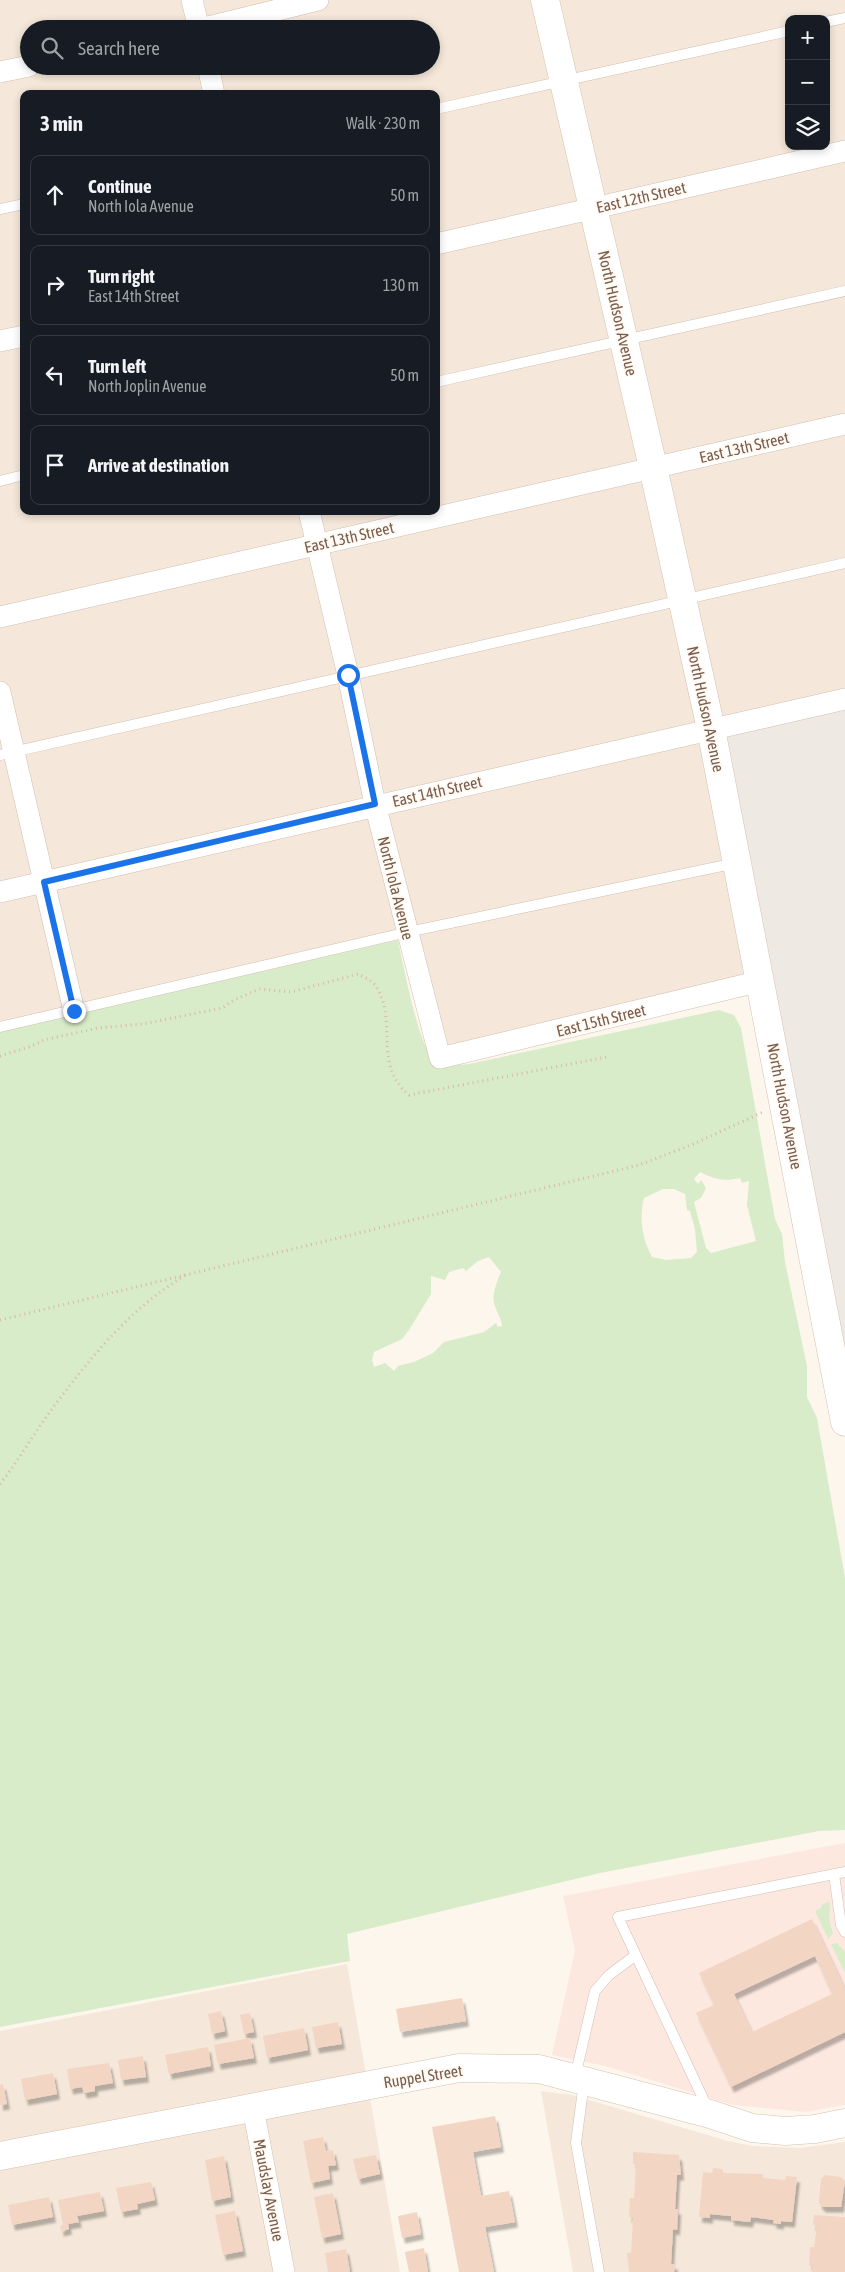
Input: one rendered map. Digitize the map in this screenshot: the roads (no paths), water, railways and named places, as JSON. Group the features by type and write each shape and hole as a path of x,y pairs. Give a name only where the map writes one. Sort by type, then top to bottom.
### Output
{"main road":[{"name":"North Hudson Avenue","path":"545,0 654,468 711,729 845,1422"},
{"name":"Ruppel Street","path":"0,2156 459,2068 539,2069 710,2114 752,2128 785,2131 815,2129 845,2123"}],"street":[{"path":"192,0 198,20"},
{"path":"237,20 318,0"},
{"path":"0,72 20,68"},
{"path":"210,75 213,90"},
{"name":"East 12th Street","path":"440,243 845,151"},
{"path":"0,341 20,337"},
{"name":"East 13th Street","path":"0,617 845,424"},
{"name":"North Iola Avenue","path":"309,515 348,675 375,804 440,1058"},
{"path":"0,692 7,754 44,882 74,1011"},
{"name":"East 14th Street","path":"0,892 375,804 845,699"},
{"name":"East 15th Street","path":"440,1058 761,981"},
{"name":"Maudslay Avenue","path":"253,2108 284,2272"}],"lane":[{"path":"830,21 845,18"},
{"path":"440,109 785,31"},
{"path":"0,209 20,205"},
{"path":"440,381 624,338 845,291"},
{"path":"0,481 20,477"},
{"path":"7,754 845,562"},
{"path":"0,1027 408,932 738,863"},
{"path":"710,2114 618,1917 840,1873 842,1925 845,1932"},
{"path":"599,2272 576,2143 580,2080 595,1991 609,1975 636,1955"}]}
